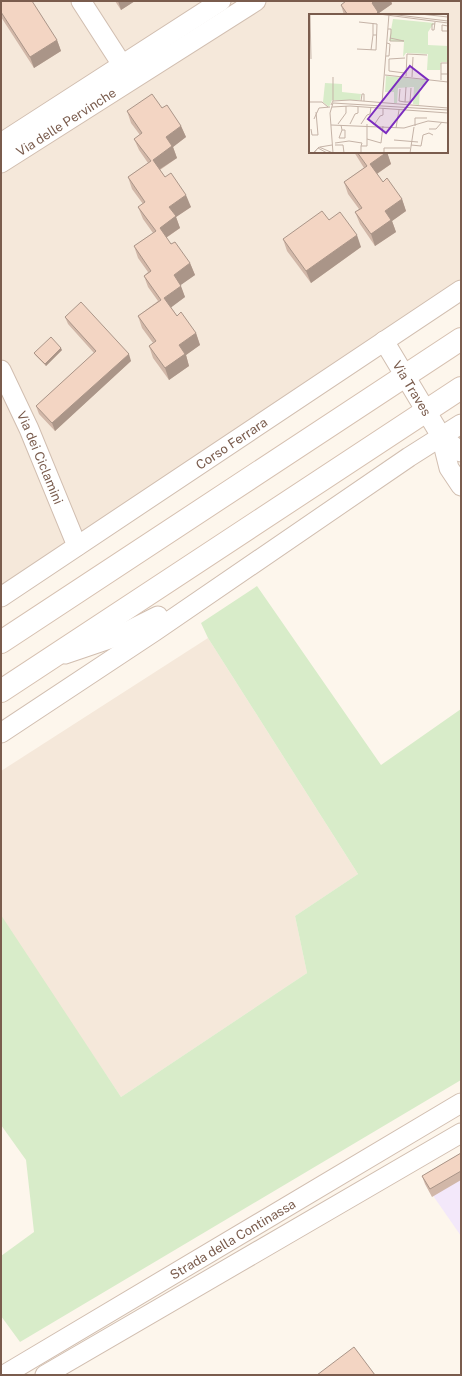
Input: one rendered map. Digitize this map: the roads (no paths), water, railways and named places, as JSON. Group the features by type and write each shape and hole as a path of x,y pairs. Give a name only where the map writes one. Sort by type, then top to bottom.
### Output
{"main road":[{"path":"1,642 461,339"},
{"path":"1,691 461,388"}],"street":[{"path":"81,1 132,80"},
{"name":"Via delle Pervinche","path":"1,143 221,1"},
{"name":"Via delle Pervinche","path":"1,164 256,1"},
{"name":"Corso Ferrara","path":"1,597 461,290"},
{"name":"Via Traves","path":"384,341 406,375 425,411 441,436 449,468 461,486"},
{"name":"Via dei Ciclamini","path":"1,370 29,429 77,546"},
{"path":"1,733 461,424"},
{"name":"Via Traves","path":"441,436 461,452"},
{"path":"46,661 118,636 160,616 197,602"},
{"name":"Strada della Continassa","path":"4,1375 461,1103"},
{"name":"Strada della Continassa","path":"45,1375 461,1133"}]}
